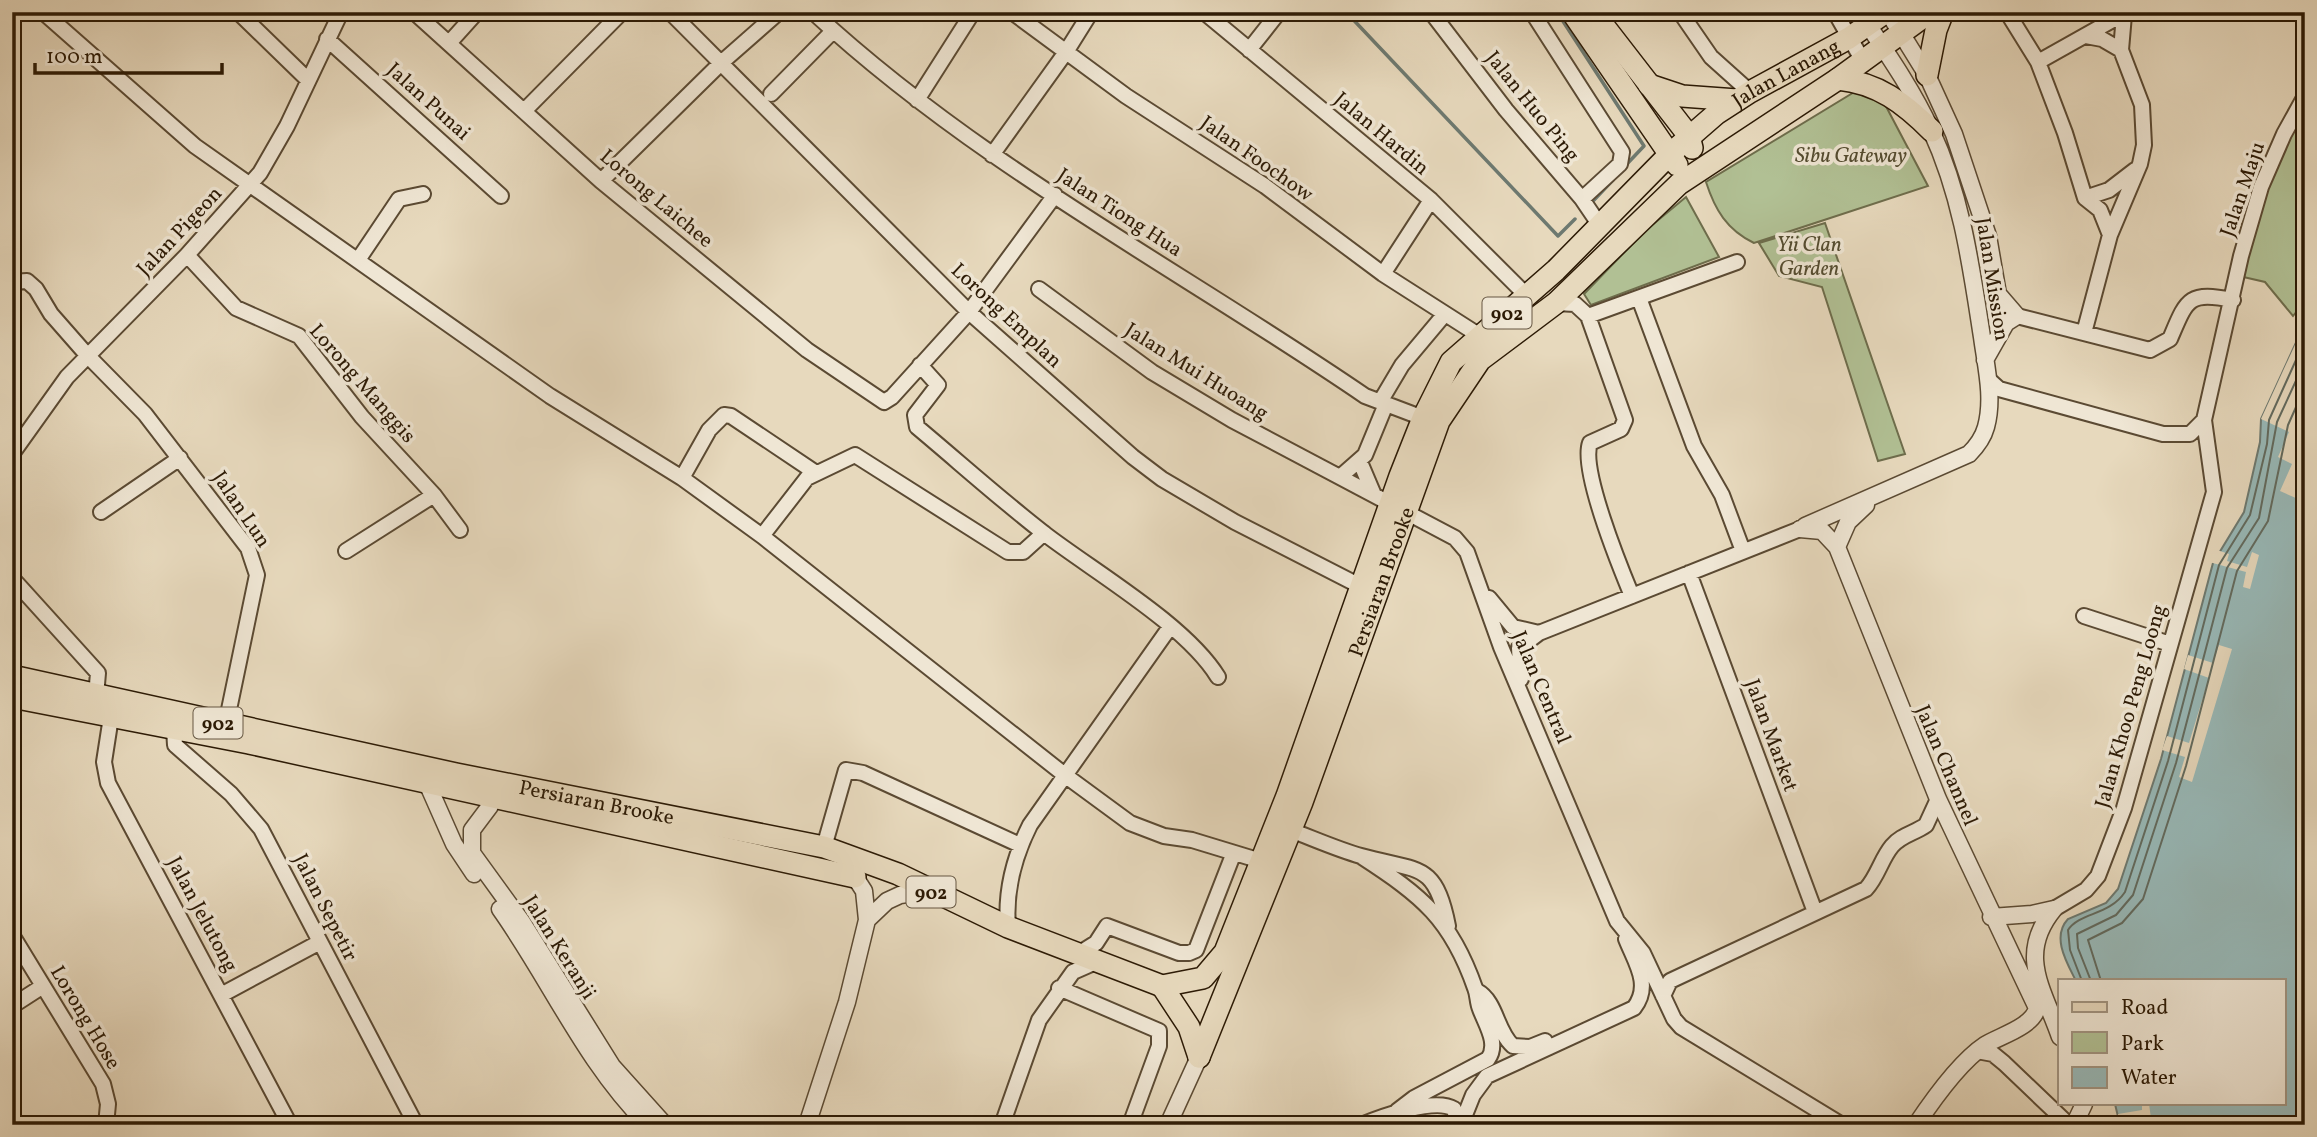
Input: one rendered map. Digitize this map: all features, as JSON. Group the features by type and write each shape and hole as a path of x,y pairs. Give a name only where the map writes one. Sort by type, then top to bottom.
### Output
{"main road":[{"path":"1572,12 1685,179"},
{"path":"1593,12 1691,142 1685,179"},
{"name":"Jalan Lanang","path":"1691,142 1743,96 1849,38 1887,12"},
{"name":"Jalan Lanang","path":"1744,139 1838,79 1930,12"},
{"path":"1927,75 1936,30 1943,12"},
{"path":"1838,79 1858,81 1889,94 1908,106 1932,131"},
{"path":"1649,85 1682,96 1743,96"},
{"path":"1691,142 1744,139"},
{"name":"Persiaran Brooke","path":"1199,1057 1283,827 1388,502 1470,373 1491,349 1556,303 1685,179 1744,139"},
{"name":"Persiaran Brooke","path":"12,697 427,783 487,788 824,847 898,874 1008,927 1162,986 1197,981 1215,967 1225,951 1261,862 1283,827 1388,502 1423,418 1451,362 1601,227 1670,155 1691,142"},
{"name":"Persiaran Brooke","path":"12,676 226,724 855,877"},
{"path":"1162,986 1189,1027 1199,1057"}],"street":[{"path":"43,12 195,146 550,396 682,478 762,536 1066,776 1130,823 1164,836 1261,862"},
{"path":"238,12 307,79"},
{"name":"Jalan Pigeon","path":"12,454 36,418 87,355 187,255 250,184 287,126 341,12"},
{"name":"Lorong Laichee","path":"414,12 526,110 601,181 807,350 884,402 920,365"},
{"path":"450,42 477,12"},
{"path":"526,110 622,12"},
{"name":"Lorong Emplan","path":"670,12 969,312 1162,479 1235,522 1362,587"},
{"path":"601,181 721,63 779,12"},
{"name":"Jalan Tiong Hua","path":"814,12 833,31 917,100 992,155 1365,396 1423,418"},
{"path":"917,100 973,12"},
{"name":"Jalan Foochow","path":"1012,12 1126,96 1265,186 1383,274 1480,336"},
{"path":"992,155 1066,52 1091,12"},
{"name":"Jalan Hardin","path":"1204,12 1431,200 1526,295"},
{"path":"1249,50 1279,12"},
{"name":"Jalan Huo Ping","path":"1432,12 1506,110 1582,199 1601,227"},
{"path":"1532,12 1622,152 1619,164 1582,199"},
{"path":"1680,12 1711,57 1743,96"},
{"path":"1835,12 1863,61"},
{"name":"Jalan Mission","path":"1887,12 1927,75 1954,134 1988,236 1998,294 2017,316"},
{"path":"2007,12 2038,62 2085,198 2100,210 2110,235"},
{"path":"2038,62 2126,13"},
{"path":"2084,333 2110,235 2139,166 2144,145 2144,117 2121,50 2126,13"},
{"name":"Jalan Mission","path":"1868,25 1906,81 1932,131 1963,217 1972,259 1989,380 1986,428 1978,445 1953,463 1876,497"},
{"path":"771,94 833,31"},
{"path":"2085,36 2102,39 2121,50"},
{"name":"Jalan Punai","path":"327,39 384,87 501,196"},
{"name":"Jalan Maju","path":"2204,420 2241,257 2261,187 2284,134 2305,96"},
{"path":"2085,198 2120,184 2139,166"},
{"path":"358,260 399,198 423,194"},
{"path":"1055,195 969,312 920,365 938,385 915,415 917,427 1044,533 1170,627 1207,659 1218,677"},
{"path":"1383,274 1431,200"},
{"name":"Lorong Manggis","path":"187,255 236,308 299,336 362,417 435,495 460,530"},
{"path":"1588,316 1737,262"},
{"name":"Jalan Lun","path":"12,282 27,281 36,289 51,314 145,414 248,548 257,575 226,724"},
{"name":"Jalan Mui Huoang","path":"1039,289 1152,372 1388,502"},
{"path":"1985,360 2006,323 2017,316 2150,350 2170,339 2179,313 2192,299 2201,295 2233,300"},
{"path":"1639,298 1694,446 1722,495 1743,551"},
{"path":"1556,303 1575,304 1588,316 1625,420 1621,429 1590,443 1588,455 1603,518 1632,596"},
{"path":"1340,477 1360,462 1383,403 1402,365 1444,315"},
{"path":"1989,380 1999,389 2163,434 2182,437 2190,434 2204,420"},
{"path":"682,478 709,430 724,415 731,416 816,472"},
{"name":"Jalan Khoo Peng Loong","path":"2054,909 2086,890 2098,876 2108,855 2214,492 2204,420"},
{"path":"762,536 798,485 816,472 858,455 984,540 1015,554 1023,552 1044,533"},
{"path":"101,512 180,457"},
{"path":"1360,462 1388,502"},
{"path":"346,551 435,495"},
{"path":"1800,529 1822,531 1837,547 1848,522 1876,497"},
{"path":"1523,694 1519,648 1539,633 1876,497"},
{"name":"Jalan Central","path":"1388,502 1455,538 1467,552 1502,647 1620,926"},
{"name":"Jalan Channel","path":"1837,547 1938,799 2019,975 2032,993 2036,1014 2025,1024"},
{"name":"Jalan Market","path":"1689,573 1815,912"},
{"path":"12,578 98,673 96,696"},
{"path":"1483,591 1513,627 1539,633"},
{"path":"2084,617 2170,644"},
{"path":"1008,927 1006,902 1009,887 1020,845 1030,825 1170,627"},
{"name":"Jalan Jelutong","path":"111,717 104,762 108,783 223,994 290,1125"},
{"name":"Jalan Sepetir","path":"174,729 175,745 231,794 261,829 416,1125"},
{"path":"824,847 846,770 863,773 1020,845"},
{"name":"Jalan Keranji","path":"427,783 462,856 522,939 597,1065 624,1101 648,1125"},
{"path":"449,833 472,830 490,806 487,788"},
{"path":"1655,979 1670,981 1866,889 1879,874 1892,846 1902,837 1926,825 1938,799"},
{"path":"1283,827 1362,857 1403,864 1427,876 1438,888 1449,931 1477,990 1488,1002 1508,1042 1520,1048 1552,1038 1626,1004 1634,989 1620,926"},
{"name":"Jalan Keranji","path":"472,830 472,853 523,922 612,1066 665,1125"},
{"path":"1002,1125 1039,1020 1059,988 1090,957 1107,926 1179,953 1196,950 1233,855"},
{"path":"1362,857 1422,898 1449,931"},
{"path":"807,1125 847,1002 867,920 864,891 855,877"},
{"path":"867,920 887,901 900,895 929,891"},
{"path":"1991,917 2032,914 2054,909"},
{"path":"2054,909 2039,933 2034,963 2037,982 2058,1032"},
{"path":"1620,926 1643,953 1681,1027 1842,1125"},
{"path":"1460,1125 1476,1088 1487,1076 1634,1008 1642,996 1643,984 1620,926"},
{"name":"Lorong Hose","path":"12,935 103,1084 108,1104 106,1125"},
{"path":"223,994 320,942"},
{"path":"1663,996 1670,981"},
{"path":"12,1006 43,986"},
{"path":"1059,988 1158,1031 1159,1046 1130,1125"},
{"path":"1361,1125 1396,1111 1414,1098 1488,1059 1493,1051 1477,1002 1477,990"},
{"path":"1916,1125 1977,1051 2025,1024 2040,1021 2049,1024 2058,1035"},
{"path":"1977,1051 1993,1054 2069,1125"},
{"path":"1168,1125 1199,1057"},
{"path":"637,1094 657,1125"},
{"path":"1396,1111 1448,1105 1454,1109 1460,1125"},
{"path":"2074,1125 2083,1106"}],"green space":[{"name":"Sibu Gateway","path":"1856,91 1880,95 1928,186 1754,243 1736,232 1718,210 1706,182"},
{"path":"2305,93 2305,301 2293,316 2265,282 2239,276 2277,151"},
{"path":"1686,197 1719,257 1591,305 1584,294 1645,231"},
{"name":"Yii Clan Garden","path":"1825,223 1905,454 1878,461 1822,287 1779,276 1759,243"}],"water":[{"path":"2305,323 2305,1125 2120,1125 2115,1106 2286,1106 2286,979 2075,979 2061,942 2063,926 2068,919 2106,903 2118,889 2161,759 2213,563 2244,512 2260,442 2261,419"}],"pier":[{"path":"2305,323 2305,502 2280,491 2292,464 2278,457 2289,432 2261,419"},
{"path":"2214,549 2229,554 2227,561 2247,567 2252,552 2259,555 2250,589 2243,587 2246,572 2209,562"},
{"path":"2219,645 2232,649 2192,782 2179,777 2185,757 2162,750 2167,736 2189,743 2209,678 2184,669 2188,655 2213,663"},
{"path":"2142,1106 2149,1106 2152,1125 2145,1125 2144,1118 2119,1122 2118,1114 2142,1110"}],"waterway":[{"path":"1346,12 1558,236 1575,219"},
{"path":"1557,12 1644,146 1625,166"},
{"path":"1608,12 1611,16"},
{"path":"1594,200 1613,180"}]}
